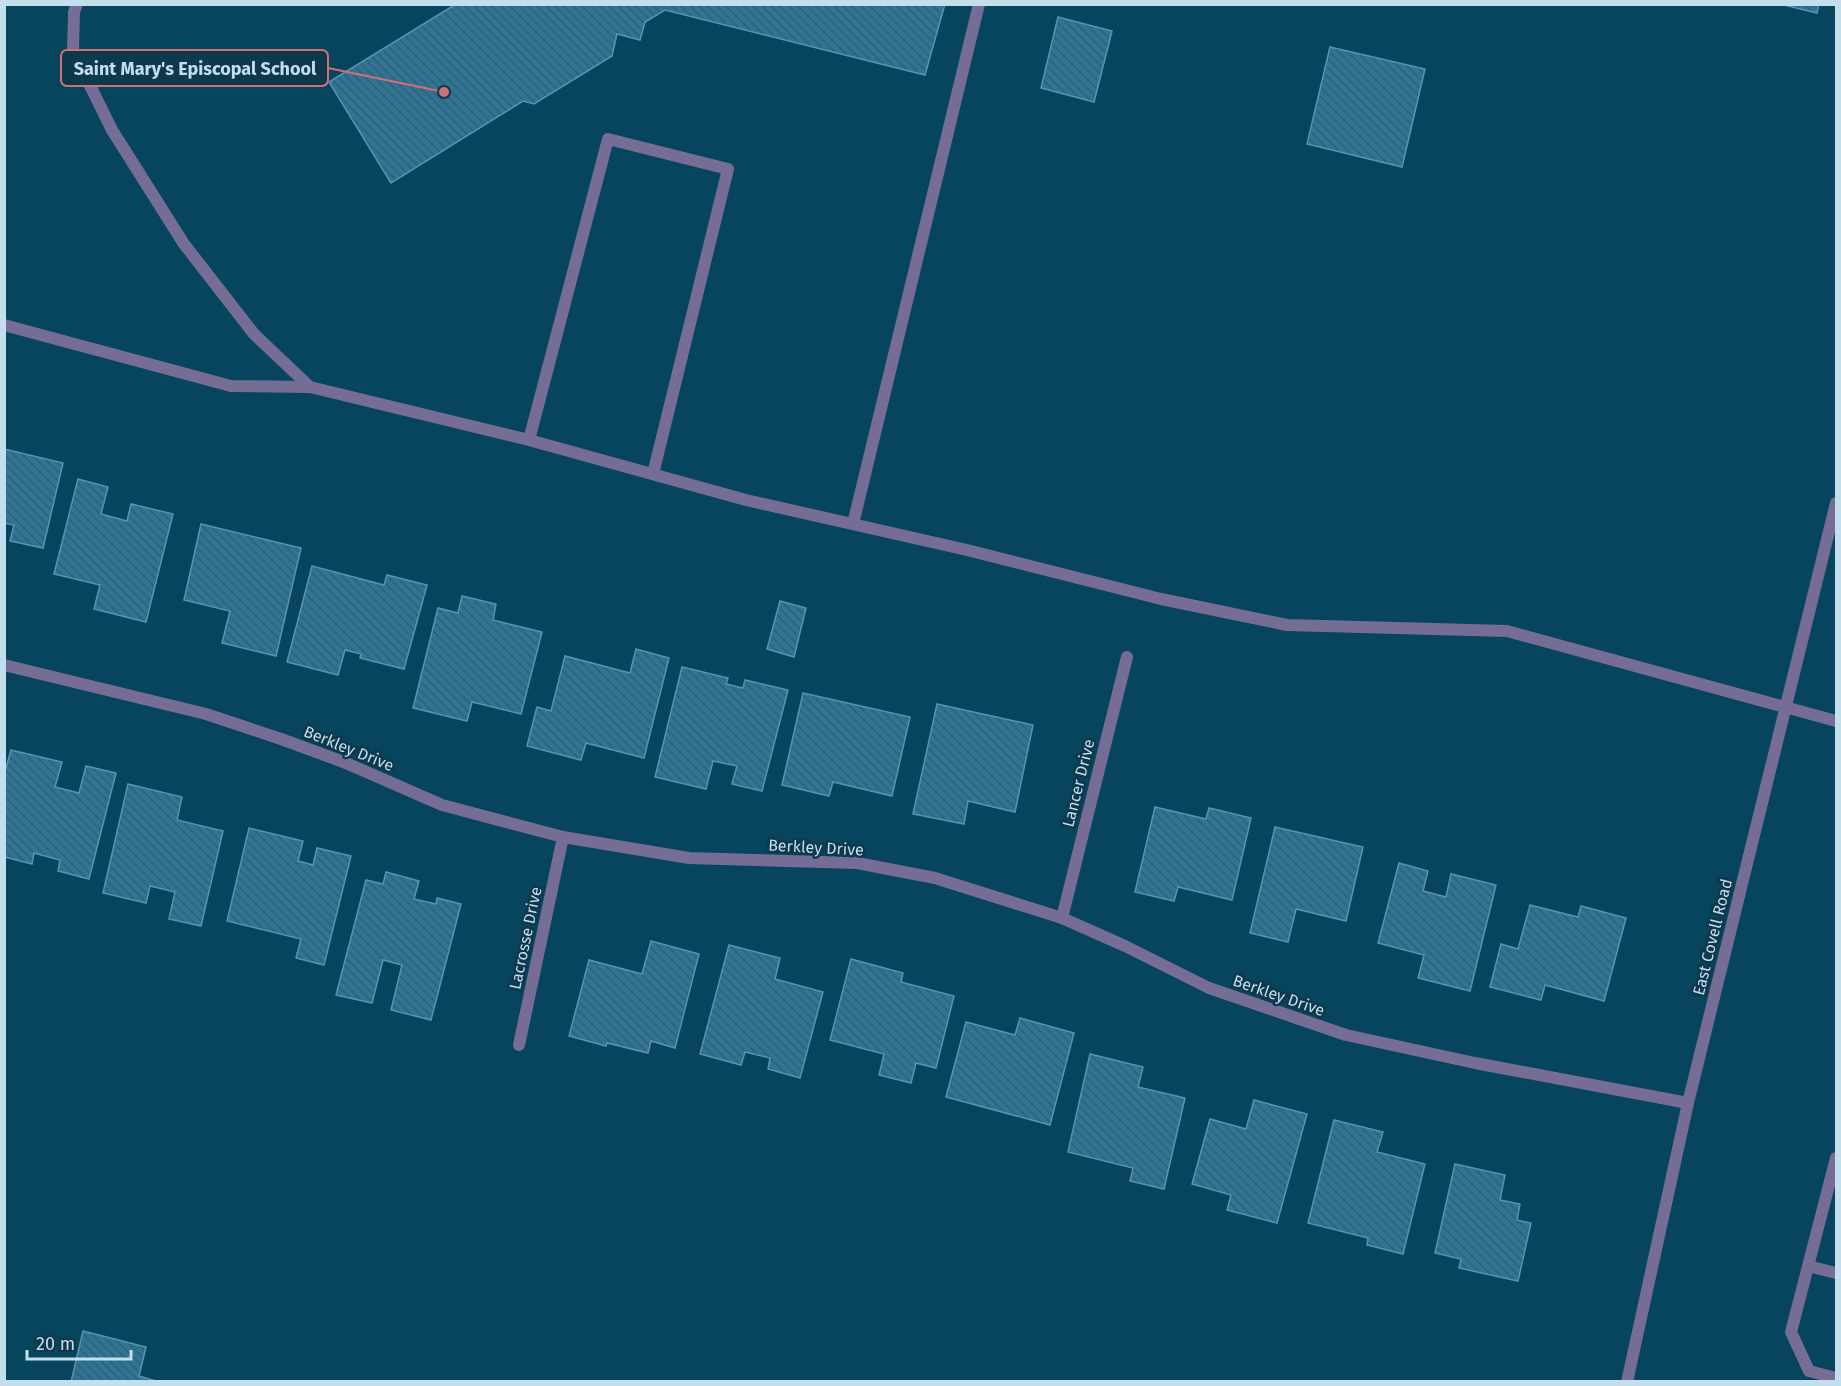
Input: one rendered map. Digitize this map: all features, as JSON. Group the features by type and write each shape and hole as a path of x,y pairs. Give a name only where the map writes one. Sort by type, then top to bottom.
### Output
{"street":[{"path":"77,4 74,12 73,51 112,130 191,253 254,334 310,387"},
{"path":"853,524 979,4"},
{"path":"529,440 608,139 728,169 653,474"},
{"path":"4,325 231,386 310,387 529,440 746,500 968,550 1161,599 1287,625 1507,631 1836,721"},
{"name":"East Covell Road","path":"1627,1382 1688,1103 1836,503"},
{"name":"Lancer Drive","path":"1062,918 1127,657"},
{"name":"Berkley Drive","path":"4,665 206,714 346,763 442,805 563,837 689,858 857,863 935,878 1062,918 1125,946 1209,988 1346,1035 1475,1063 1688,1103"},
{"name":"Lacrosse Drive","path":"519,1045 563,837"},
{"path":"1836,1158 1791,1332 1809,1371 1836,1378"},
{"path":"1808,1266 1836,1273"}],"building":[{"path":"456,4 945,4 925,75 665,10 645,22 640,40 617,34 612,56 534,104 523,101 391,183 329,82"},
{"path":"1780,4 1819,4 1817,13"},
{"path":"1058,17 1112,31 1094,102 1041,88"},
{"path":"1330,47 1425,69 1402,167 1307,144"},
{"path":"4,449 63,463 43,548 10,541 14,525 4,523"},
{"path":"78,479 108,487 101,514 127,521 131,504 173,514 146,622 94,609 100,585 54,574"},
{"path":"201,524 301,548 276,656 222,643 230,611 184,600"},
{"path":"312,566 384,585 387,575 427,585 404,669 360,658 361,654 345,650 338,675 287,662"},
{"path":"462,596 496,604 493,620 542,632 521,714 472,702 467,721 413,708 438,608 458,613"},
{"path":"780,601 806,608 794,657 767,649"},
{"path":"636,649 669,658 644,758 586,743 581,760 527,746 537,707 551,711 565,656 630,673"},
{"path":"682,667 728,678 726,684 743,688 745,680 788,690 762,791 732,784 737,766 713,761 706,789 655,777"},
{"path":"803,693 910,717 892,796 833,782 829,796 782,785"},
{"path":"937,704 1033,725 1015,812 968,801 964,824 913,814"},
{"path":"11,750 62,762 55,787 79,793 86,766 116,773 89,879 58,871 60,860 34,853 32,864 4,857 4,775"},
{"path":"128,784 182,797 177,820 223,831 201,926 169,919 175,892 150,886 146,903 103,893"},
{"path":"1155,807 1206,819 1209,808 1251,818 1232,900 1178,887 1174,901 1135,892"},
{"path":"1275,827 1363,847 1346,921 1296,909 1288,942 1250,933"},
{"path":"249,828 303,841 298,861 313,865 317,848 351,856 324,965 296,958 301,939 227,921"},
{"path":"1399,863 1428,871 1423,891 1446,897 1451,874 1496,885 1470,991 1418,978 1424,955 1378,943"},
{"path":"386,872 419,881 414,899 436,904 437,898 461,904 431,1020 391,1010 402,965 383,960 372,1003 336,995 366,880 383,884"},
{"path":"1530,905 1578,917 1581,906 1626,918 1604,1001 1545,985 1541,1000 1490,987 1501,944 1518,949"},
{"path":"651,941 699,954 675,1048 651,1041 648,1053 607,1043 606,1046 569,1036 589,960 642,974"},
{"path":"729,945 780,958 775,979 823,992 800,1078 768,1069 770,1058 745,1052 741,1065 700,1054"},
{"path":"851,959 903,973 901,982 954,996 936,1068 916,1063 911,1083 879,1075 884,1054 830,1040"},
{"path":"1020,1018 1074,1033 1050,1125 946,1097 966,1022 1015,1035"},
{"path":"1090,1054 1143,1067 1138,1087 1185,1098 1164,1189 1130,1181 1133,1168 1068,1152"},
{"path":"1254,1100 1307,1114 1277,1223 1227,1210 1231,1195 1192,1184 1210,1119 1246,1129"},
{"path":"1334,1120 1383,1132 1377,1152 1425,1164 1403,1254 1367,1245 1368,1238 1308,1223"},
{"path":"1455,1164 1505,1175 1500,1200 1520,1204 1517,1220 1531,1223 1518,1281 1459,1268 1461,1259 1435,1253"},
{"path":"83,1331 146,1347 139,1376 159,1382 71,1382"}],"place":[{"name":"Saint Mary's Episcopal School","path":"444,92"}]}
